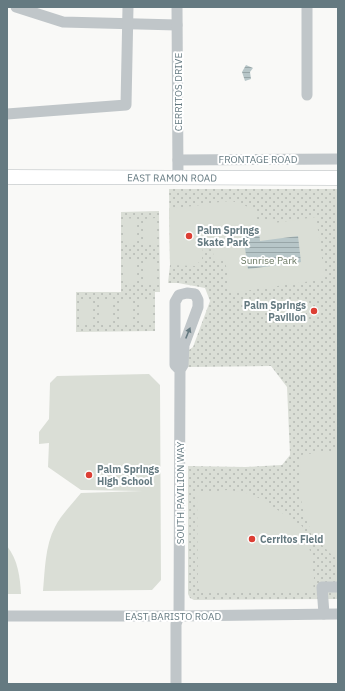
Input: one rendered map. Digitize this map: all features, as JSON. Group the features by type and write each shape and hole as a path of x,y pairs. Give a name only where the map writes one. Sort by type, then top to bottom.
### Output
{"main road":[{"name":"EAST RAMON ROAD","path":"7,177 338,178"}],"street":[{"path":"16,7 63,22 178,25"},
{"path":"7,114 126,105 128,7"},
{"name":"CERRITOS DRIVE","path":"178,7 178,178"},
{"path":"307,7 307,95"},
{"name":"FRONTAGE ROAD","path":"178,160 338,159"},
{"name":"SOUTH PAVILION WAY","path":"176,684 176,624 179,616 180,370 183,365 184,345 198,307 198,300 195,294 187,293 179,295 175,302 175,364 180,370"},
{"path":"324,614 322,587 338,587"},
{"name":"EAST BARISTO ROAD","path":"7,616 338,614"}],"green space":[{"name":"Sunrise Park","path":"169,189 338,189 338,599 194,600 190,598 188,594 188,466 245,467 282,465 290,455 287,387 271,366 188,367 186,363 186,352 193,347 210,301 205,288 178,283 168,283 170,265"},
{"path":"232,201 254,209 257,221 273,218 274,223 316,217 325,279 230,293 225,259 214,260 212,244 210,241 203,246 202,259 195,266 170,265 169,208"},
{"path":"159,211 160,292 155,292 155,331 76,332 76,292 121,292 121,212"},
{"path":"136,218 137,245 125,245 124,219"},
{"path":"156,218 157,244 144,245 144,219"},
{"path":"124,259 137,259 137,285 125,285"},
{"path":"145,259 157,259 157,285 145,285"},
{"path":"80,299 92,299 92,325 80,325"},
{"path":"100,299 112,299 112,325 100,325"},
{"path":"120,299 132,299 132,325 120,325"},
{"path":"140,299 152,299 152,325 140,325"},
{"path":"149,374 160,385 161,580 152,590 43,591 46,558 52,534 60,518 81,493 143,491 81,490 48,467 49,443 39,444 39,432 49,419 50,383 57,376"},
{"path":"338,450 338,559 332,555 317,539 305,518 300,494 300,468 301,455"},
{"name":"Cerritos Field","path":"227,490 244,492 261,499 302,526 310,551 314,577 313,592 203,592 198,587 197,493"},
{"path":"7,546 16,563 21,594 7,594"}],"shaded area":[{"path":"246,65 253,68 250,72 251,79 245,81 242,72"},
{"path":"259,232 260,241 298,236 301,262 248,269 243,234"}],"place":[{"name":"Palm Springs Skate Park","path":"189,236"},
{"name":"Palm Springs Pavilion","path":"314,311"},
{"name":"Palm Springs High School","path":"89,475"},
{"name":"Cerritos Field","path":"252,539"}]}
